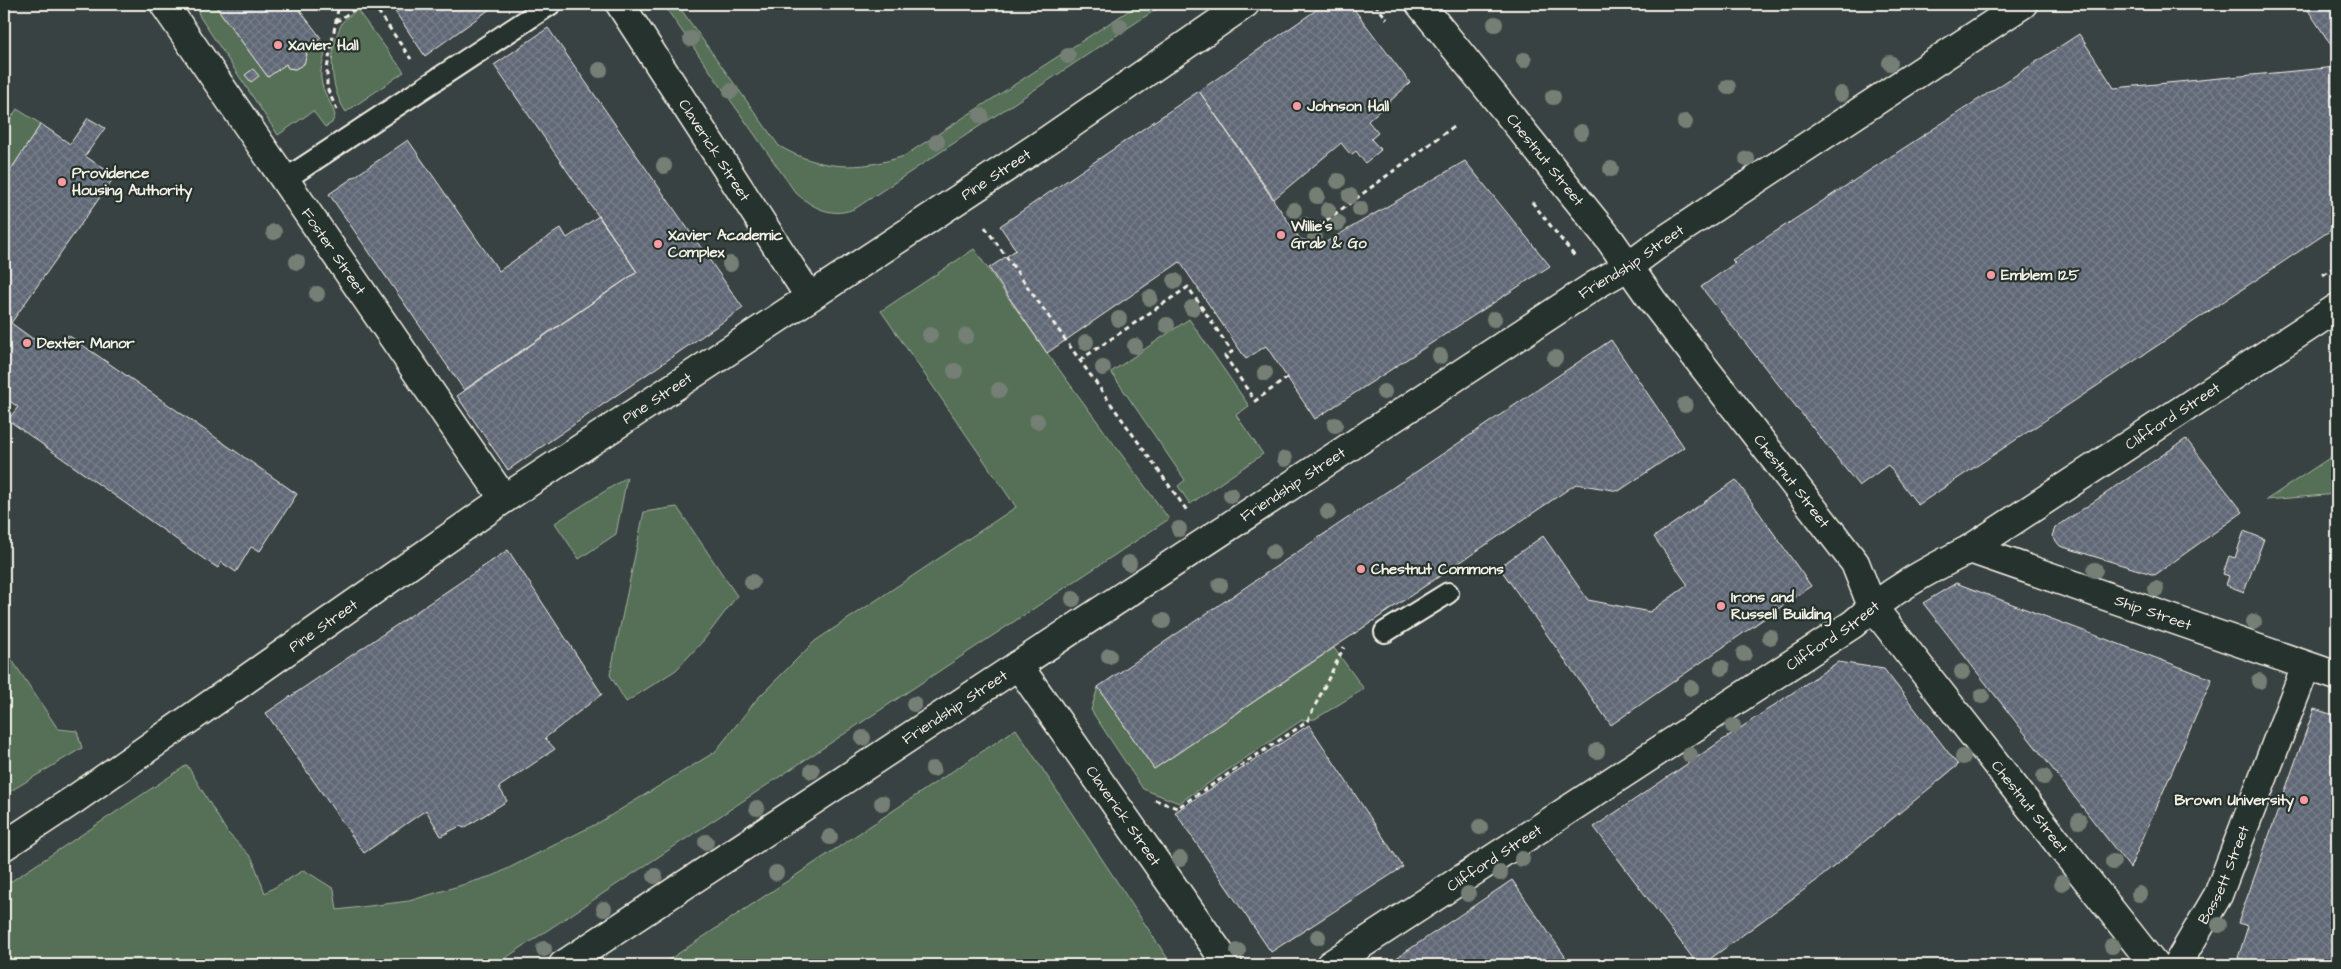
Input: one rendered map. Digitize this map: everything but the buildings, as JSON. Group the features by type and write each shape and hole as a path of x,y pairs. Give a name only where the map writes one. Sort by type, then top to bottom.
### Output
{"street":[{"name":"Foster Street","path":"164,4 504,499"},
{"name":"Claverick Street","path":"620,4 809,296"},
{"name":"Pine Street","path":"4,846 75,799 504,499 1048,140 1245,4"},
{"name":"Chestnut Street","path":"1420,4 1629,266 1652,300 1855,562 1872,606 2154,965"},
{"name":"Friendship Street","path":"563,965 1597,284 1629,266 1660,243 2023,4"},
{"name":"Clifford Street","path":"1330,965 1853,624 1872,606 1923,572 1970,549 2337,308"},
{"name":"Ship Street","path":"1970,549 2337,676"},
{"name":"Claverick Street","path":"1018,665 1228,965"},
{"name":"Bassett Street","path":"2177,965 2218,895 2306,666"}],"lane":[{"path":"284,180 551,4"},
{"path":"1386,632 1448,592"}],"path":[{"path":"339,4 327,69 327,88 341,116"},
{"path":"335,22 362,4"},
{"path":"373,4 416,66"},
{"path":"1312,231 1453,127"},
{"path":"985,227 1191,516"},
{"path":"1080,360 1188,287 1232,352 1225,356 1255,401 1287,378"},
{"path":"1150,798 1177,808 1307,722 1344,647"}],"shaded area":[{"path":"4,4 2337,4 2337,965 4,965"}],"green space":[{"path":"206,4 214,4 268,77 286,64 288,68 295,69 304,64 307,54 304,51 319,40 324,43 325,53 321,77 323,89 335,115 332,123 325,127 313,111 278,135 200,17 198,12"},
{"path":"663,4 677,4 779,146 794,154 825,164 855,166 904,156 1139,4 1164,4 856,208 847,211 831,212 808,203 795,192"},
{"path":"357,10 404,72 346,112 340,102 334,80 332,68 334,45 342,23"},
{"path":"17,109 41,124 4,180 4,129"},
{"path":"974,249 1047,353 1169,519 495,965 4,965 4,886 187,765 227,832 252,858 265,893 304,870 334,889 337,910 409,901 495,875 600,822 715,752 757,699 815,641 1016,507 881,311"},
{"path":"1189,319 1249,406 1236,415 1263,454 1190,504 1178,486 1185,480 1111,372"},
{"path":"2337,453 2337,494 2266,500"},
{"path":"627,477 616,534 579,559 555,523"},
{"path":"677,507 737,596 703,641 676,670 626,702 610,675 644,512"},
{"path":"4,648 58,729 77,731 82,748 4,795"},
{"path":"1334,648 1364,689 1315,719 1302,720 1179,803 1143,789 1091,710 1098,687 1154,769"},
{"path":"1016,729 1172,965 661,965"}],"place":[{"name":"Xavier Hall","path":"278,45"},
{"name":"Johnson Hall","path":"1297,106"},
{"name":"Providence Housing Authority","path":"62,182"},
{"name":"Willie's Grab & Go","path":"1281,235"},
{"name":"Xavier Academic Complex","path":"658,244"},
{"name":"Emblem 125","path":"1991,275"},
{"name":"Dexter Manor","path":"27,343"},
{"name":"Chestnut Commons","path":"1361,569"},
{"name":"Irons and Russell Building","path":"1721,606"},
{"name":"Brown University","path":"2304,800"}]}
